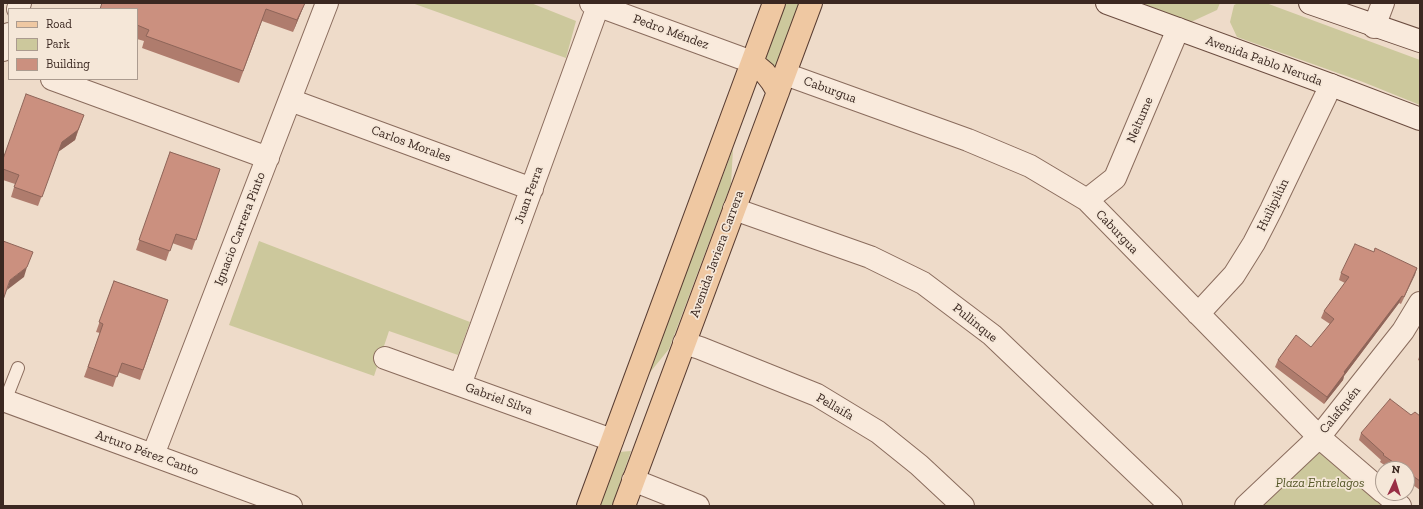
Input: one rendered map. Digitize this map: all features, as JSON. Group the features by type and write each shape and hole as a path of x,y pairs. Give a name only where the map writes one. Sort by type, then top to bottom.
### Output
{"main road":[{"path":"588,506 774,3"},
{"name":"Avenida Javiera Carrera","path":"624,506 811,3"},
{"path":"752,62 765,73 772,82 781,83"},
{"path":"612,440 651,433"}],"street":[{"name":"Ignacio Carrera Pinto","path":"153,455 327,3"},
{"name":"Avenida Pablo Neruda","path":"1107,3 1420,119"},
{"path":"1310,3 1374,27 1420,41"},
{"path":"1374,27 1383,3"},
{"name":"Pedro Méndez","path":"594,4 752,62"},
{"name":"Juan Ferra","path":"460,385 532,189 594,4"},
{"name":"Neltume","path":"1087,200 1116,178 1178,29"},
{"path":"3,50 8,37"},
{"path":"55,80 268,158"},
{"name":"Caburgua","path":"781,83 968,140 1030,166 1087,200 1319,437 1375,484"},
{"name":"Huilipilún","path":"1198,314 1234,275 1254,243 1331,85"},
{"name":"Carlos Morales","path":"290,100 532,189"},
{"name":"Pullinque","path":"734,209 870,257 923,283 992,335 1171,506"},
{"name":"Calafquén","path":"1246,506 1319,437 1403,331 1420,303"},
{"name":"Pellaifa","path":"684,343 817,395 878,432 920,465 964,506"},
{"name":"Gabriel Silva","path":"385,358 612,440"},
{"name":"Arturo Pérez Canto","path":"4,400 290,506"},
{"path":"633,480 698,506"}],"lane":[{"path":"4,400 18,368"}],"green space":[{"path":"412,3 531,3 576,21 566,58"},
{"path":"786,3 802,3 776,71 766,58"},
{"path":"1141,3 1220,3 1217,10 1191,22"},
{"path":"1238,3 1266,3 1420,60 1420,105 1363,82 1237,37 1230,22 1234,5"},
{"path":"733,149 731,184 669,349 647,376"},
{"path":"259,241 470,322 458,355 389,331 374,376 229,325"},
{"path":"631,451 612,506 600,506 619,452"},
{"name":"Plaza Entrelagos","path":"1319,452 1382,506 1263,506"}],"building":[{"path":"102,3 305,3 297,20 266,9 243,71 146,36 149,30 138,25 138,8 100,8"},
{"path":"26,94 84,115 78,130 62,142 42,197 14,187 19,175 3,169 3,159"},
{"path":"170,152 220,169 196,240 176,234 170,251 139,240"},
{"path":"3,241 33,252 27,267 10,280 3,300"},
{"path":"1355,244 1374,252 1375,248 1417,268 1404,297 1402,296 1344,372 1345,373 1327,397 1278,360 1296,335 1311,347 1334,319 1324,311 1349,277 1341,273"},
{"path":"114,281 168,300 143,370 122,363 117,377 88,367 103,324 99,322"},
{"path":"1390,399 1411,415 1415,412 1420,416 1420,481 1415,478 1415,461 1392,461 1383,455 1384,454 1361,433"}]}
